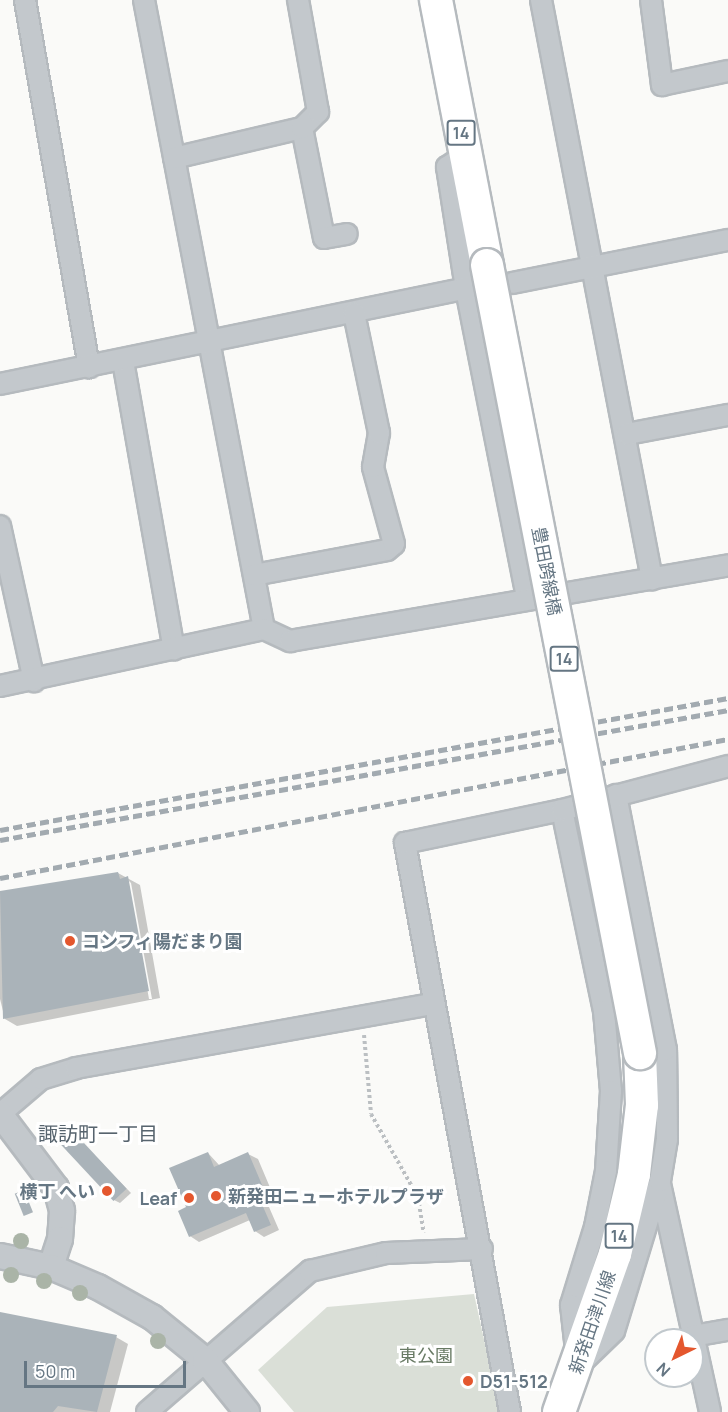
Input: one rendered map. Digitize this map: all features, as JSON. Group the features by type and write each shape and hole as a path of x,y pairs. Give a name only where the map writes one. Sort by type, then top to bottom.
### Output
{"main road":[{"name":"14","path":"436,0 465,155 485,281"},
{"name":"豊田跨線橋","path":"485,281 640,1053"},
{"name":"新発田津川線","path":"559,1412 578,1366 615,1254 634,1174 642,1105 640,1053"}],"street":[{"path":"25,0 89,367"},
{"path":"144,0 264,629"},
{"path":"174,158 302,128 318,112 298,0"},
{"path":"541,0 627,434 652,579"},
{"path":"651,0 662,85 728,71"},
{"path":"302,128 324,238 347,234"},
{"path":"0,384 210,344 354,313 485,281 593,267 728,240"},
{"path":"485,281 527,598"},
{"path":"254,575 387,549 394,544 372,467 379,433 354,313"},
{"path":"123,361 174,650"},
{"path":"627,434 728,415"},
{"path":"0,526 34,681"},
{"path":"0,686 34,681 264,629 290,641 527,598 728,565"},
{"path":"510,1412 482,1248 432,1004 405,843 562,810 728,766"},
{"path":"578,1366 614,1331 660,1181 667,1139 666,1050 616,795"},
{"path":"562,810 604,1011 610,1091 606,1171 596,1227 571,1305 578,1366"},
{"path":"51,1267 60,1239 62,1211 56,1188 0,1114 41,1078 76,1068 432,1004"},
{"path":"660,1181 691,1328"},
{"path":"147,1412 310,1271 386,1253 482,1248"},
{"path":"0,1256 51,1267 98,1287 152,1317 205,1360 247,1412"},
{"path":"704,1334 728,1330"},
{"path":"704,1385 710,1412"}],"path":[{"path":"362,1015 371,1114 418,1197 427,1251"}],"green space":[{"name":"東公園","path":"474,1294 500,1412 294,1412 258,1370 327,1307"}],"building":[{"name":"コンフィ陽だまり園","path":"118,872 120,879 128,876 149,991 3,1019 0,891"},
{"path":"70,1128 127,1189 113,1201 57,1140"},
{"path":"208,1152 214,1167 248,1152 268,1199 261,1202 271,1225 254,1232 246,1213 189,1237 178,1211 186,1207 169,1168"},
{"path":"24,1190 33,1212 24,1216 15,1194"},
{"path":"0,1312 117,1335 97,1412 58,1406 53,1412 0,1412"}],"railway":[{"path":"0,830 728,698"},
{"path":"0,840 728,710"},
{"path":"0,878 728,739"}],"place":[{"name":"コンフィ陽だまり園","path":"70,941"},
{"name":"横丁 へい","path":"107,1191"},
{"name":"新発田ニューホテルプラザ","path":"216,1196"},
{"name":"Leaf","path":"189,1198"},
{"name":"D51-512","path":"468,1381"}],"district":[{"name":"諏訪町一丁目","path":"98,1133"}]}
